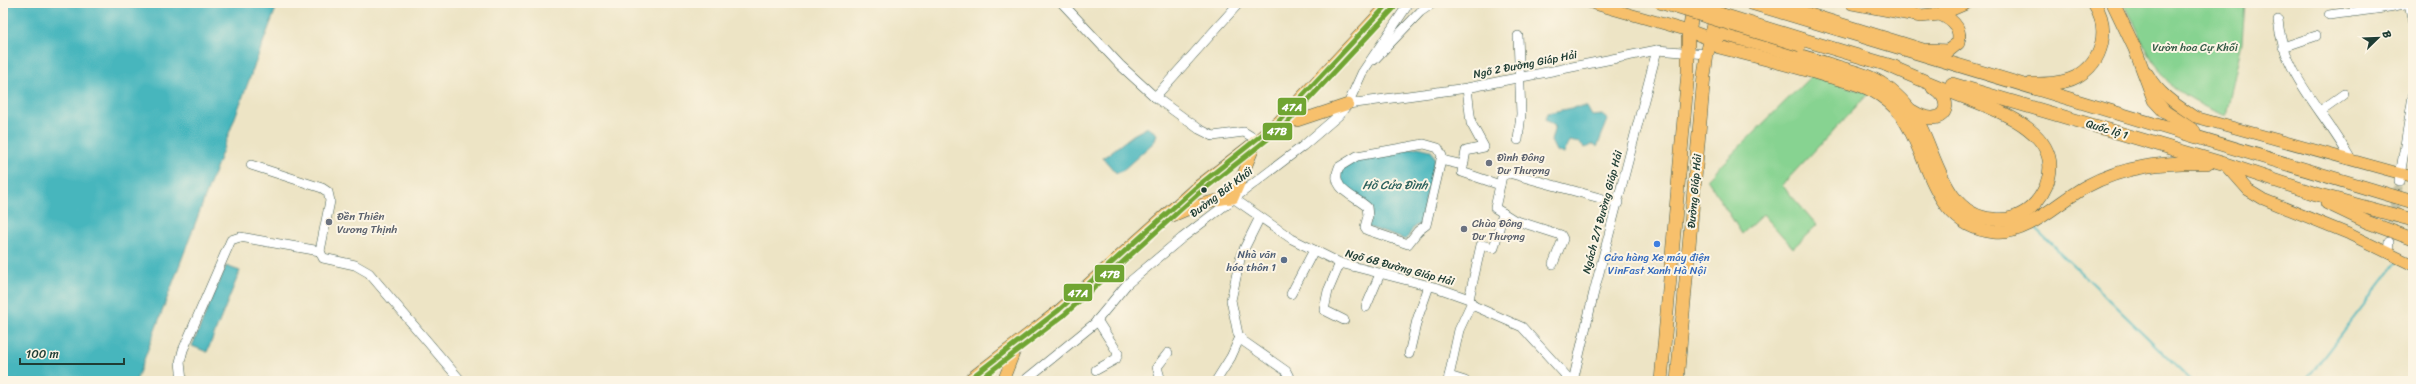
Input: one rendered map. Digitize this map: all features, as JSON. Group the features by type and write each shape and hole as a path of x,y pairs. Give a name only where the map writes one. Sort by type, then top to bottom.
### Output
{"highway":[{"name":"Quốc lộ 1","path":"1684,3 1800,42 1834,48 2224,164 2291,187 2413,220"},
{"name":"Đường Giáp Hải","path":"1661,381 1689,31 1694,3"},
{"name":"Đường Giáp Hải","path":"1677,381 1707,54 1719,3"},
{"name":"Quốc lộ 1","path":"1751,3 1807,17 1964,68 2413,202"},
{"path":"1852,3 1879,6 1921,16 1940,14 1966,3"},
{"path":"2016,83 2060,82 2076,77 2088,68 2098,56 2103,41 2103,26 2099,11 2094,3"},
{"path":"2113,3 2135,49 2147,85 2154,100 2181,124 2216,143"},
{"path":"1929,50 1948,50 1958,43 1959,33 1955,23 1940,14"},
{"path":"1689,31 1711,39 1719,47 1855,84 1878,94 1902,116 1939,195 1956,219 1978,230 1996,233 2016,230 2042,216 2086,186 2112,175 2167,163 2224,164"},
{"path":"1711,39 1724,34 1860,74 1883,85 1910,110 1924,118 1934,119 1944,112 1945,99 1939,90 1887,65"},
{"path":"1887,65 2007,114 2039,138 2048,156 2049,175 2043,192 2036,204 2020,215 2004,220 1981,217 1968,210 1956,200 1944,183 1920,127 1910,110"},
{"path":"2344,181 2413,196"},
{"path":"2291,187 2367,222 2413,239"}],"main road":[{"path":"967,381 1065,305 1153,225 1278,122 1389,3"},
{"path":"1591,3 1689,31"},
{"path":"1659,3 1800,42"},
{"path":"1775,3 1807,17 1929,50 1964,68"},
{"path":"2135,49 2152,82 2172,102 2195,117 2350,158 2400,178 2413,177"},
{"path":"1278,122 1297,122 1348,104"},
{"path":"1153,225 1200,204 1215,200 1233,198 1257,140"},
{"path":"2224,164 2248,190 2263,199 2388,247 2413,265"},
{"path":"1003,381 1018,342"},
{"path":"974,381 981,370"}],"street":[{"path":"1062,3 1120,65 1155,97 1199,129 1213,136 1240,131 1257,140"},
{"path":"1155,97 1239,3"},
{"name":"Đường Bát Khối","path":"1024,381 1097,320 1128,284 1233,198 1303,146 1338,116 1348,104 1367,66 1409,3"},
{"path":"1367,66 1385,50 1420,12 1433,3"},
{"path":"2329,15 2359,10 2379,10 2409,3 2413,23"},
{"path":"2278,20 2283,47 2291,67 2350,158"},
{"path":"1518,36 1521,114 1518,140"},
{"path":"2283,47 2316,36"},
{"name":"Ngõ 2 Đường Giáp Hải","path":"1348,104 1467,88 1657,50 1688,51 1707,54"},
{"name":"Ngách 2/1 Đường Giáp Hải","path":"1572,381 1657,50"},
{"path":"1467,88 1471,122 1484,147 1466,151 1462,172 1500,185"},
{"path":"2320,112 2344,94"},
{"path":"2400,178 2413,96"},
{"path":"1414,144 1424,144 1438,148 1441,151 1441,160 1426,225 1418,231 1408,244 1366,229 1369,212 1367,207 1346,194 1337,176 1340,167 1351,158 1414,144"},
{"path":"1441,160 1463,165"},
{"path":"251,166 322,188 328,192 330,200 320,251 323,258 326,260 355,265 369,273 461,381"},
{"path":"1554,264 1563,239 1561,235 1514,220 1495,208 1502,176 1509,174 1618,203"},
{"name":"Ngõ 68 Đường Giáp Hải","path":"1233,198 1292,239 1340,263 1429,286 1470,302 1522,327 1572,381"},
{"path":"1465,381 1449,379 1459,330 1470,302 1481,245 1494,248 1503,212"},
{"path":"1216,381 1231,357 1240,337 1231,300 1241,255 1260,217"},
{"path":"182,381 180,366 182,356 231,240 240,237 320,251"},
{"path":"1291,294 1314,250"},
{"path":"1340,263 1328,291 1324,310 1344,320"},
{"path":"1366,306 1380,274"},
{"path":"1409,354 1417,320 1429,286"},
{"path":"1096,370 1116,359 1118,353 1097,320"},
{"path":"1240,337 1286,371 1291,381"},
{"path":"1161,381 1157,367 1168,353"}],"green space":[{"name":"Vườn hoa Cự Khối","path":"2124,3 2245,3 2242,42 2226,116 2203,106 2185,95 2171,84 2160,72 2143,43"},
{"path":"1811,76 1869,93 1782,185 1817,225 1793,248 1763,214 1742,234 1707,179"}],"water":[{"path":"3,3 278,3 136,381 3,381"},
{"path":"1577,107 1587,107 1592,116 1602,115 1608,120 1597,147 1594,144 1585,148 1580,143 1569,141 1564,154 1556,151 1551,141 1555,126 1545,120 1547,113"},
{"path":"1148,127 1157,134 1154,142 1122,171 1116,173 1103,158 1133,135"},
{"name":"Hồ Cửa Đình","path":"1418,147 1431,150 1435,158 1420,224 1414,227 1406,240 1368,227 1372,211 1370,207 1341,183 1340,171 1353,160"},
{"path":"226,266 240,271 207,352 192,346"}],"waterway":[{"path":"2036,229 2192,381"},
{"path":"2305,381 2397,262"}],"tunnel":[{"path":"2390,236 2399,182"}],"transit line":[{"name":"47A","path":"967,381 1059,310 1194,189 1278,122 1389,3"},
{"name":"47B","path":"978,381 1064,315 1198,194 1283,127 1394,8"}],"place":[{"name":"Đình Đông Dư Thượng","path":"1489,163"},
{"name":"Đền Thiên Vương Thịnh","path":"329,222"},
{"name":"Chùa Đông Dư Thượng","path":"1464,229"},
{"name":"Cửa hàng Xe máy điện VinFast Xanh Hà Nội","path":"1657,244"},
{"name":"Nhà văn hóa thôn 1","path":"1284,260"}]}
